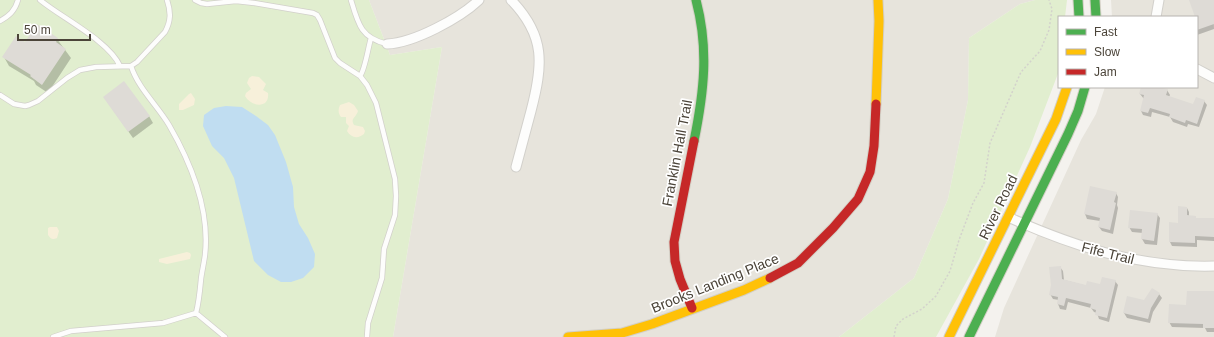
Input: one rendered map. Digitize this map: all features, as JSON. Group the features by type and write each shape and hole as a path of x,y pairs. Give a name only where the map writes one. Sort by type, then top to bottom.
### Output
{"street":[{"path":"511,0 522,12 531,27 537,42 540,60 539,76 516,167"},
{"name":"Franklin Hall Trail","path":"692,308 680,279 675,261 674,242 702,102 705,76 703,30 696,0"},
{"name":"Brooks Landing Place","path":"568,337 622,333 652,324 744,290 773,277 798,263 813,250 858,199 870,172 874,146 879,21 878,0"},
{"path":"1078,0 1079,16"},
{"path":"1095,0 1096,16"},
{"path":"1156,16 1159,0"},
{"path":"388,44 402,42 424,33 471,7 476,1"},
{"path":"1198,70 1214,78"},
{"name":"River Road","path":"949,337 1056,119 1068,88"},
{"path":"969,337 1068,134 1078,111 1085,88"},
{"name":"Fife Trail","path":"1008,218 1068,243 1109,255 1162,264 1214,266"}],"lane":[{"path":"0,21 13,12 18,0"},
{"path":"40,0 105,46 117,59 120,66"},
{"path":"0,96 20,106 29,105 38,101 67,78 80,70 96,67 131,66 137,62 165,32 168,26 170,11 167,0"},
{"path":"195,0 207,4 236,1 313,13 320,20 335,58 360,76 367,85 376,103 393,172 396,196 395,215 384,248 382,278 368,323 367,337"},
{"path":"351,0 359,24 363,31 376,41 388,44"},
{"path":"360,76 364,71 371,38"},
{"path":"131,66 134,75 154,103 176,139 189,165 198,189 204,219 206,240 196,313"},
{"path":"53,337 71,331 163,323 196,313"},
{"path":"196,313 225,337"}],"path":[{"path":"894,337 896,326 903,319 922,309 936,296 950,271 959,240 973,203 984,182 990,143 1021,72 1040,52 1049,30 1052,9 1049,0"}],"shaded area":[{"path":"369,0 1035,0 1020,4 969,38 968,100 948,199 914,278 839,337 393,337 442,47 390,55"},
{"path":"1111,0 1214,0 1214,337 995,337 1004,308 1081,140 1096,114 1105,88 1198,88 1198,16 1112,16"}],"green space":[{"path":"0,0 369,0 390,55 442,47 393,337 0,337"},
{"path":"1035,0 1067,0 1065,16 1058,16 1058,74 1030,147 979,259 936,337 839,337 914,278 948,199 968,100 969,38 1020,4"}],"sand":[{"path":"252,76 259,77 266,84 263,90 268,93 268,98 266,102 260,105 251,102 245,96 251,89 247,83 249,78"},
{"path":"191,93 195,99 194,105 183,110 179,110 179,104"},
{"path":"349,102 354,105 358,111 353,119 354,125 363,127 365,131 364,134 359,137 353,136 347,131 349,126 346,123 346,117 341,117 339,112 340,105"},
{"path":"57,227 59,231 57,238 52,239 48,235 48,228"},
{"path":"187,252 191,255 190,259 167,264 159,262 159,259"}],"water":[{"path":"226,106 242,107 268,125 275,135 286,162 293,187 294,207 299,224 308,238 315,254 314,267 303,278 291,282 281,282 268,275 254,261 234,178 224,158 212,146 203,126 204,115 214,108"}],"building":[{"path":"1189,0 1214,0 1214,24 1198,30 1198,16 1195,16"},
{"path":"37,24 58,38 56,42 66,49 42,85 30,76 31,75 2,57 16,36 25,42"},
{"path":"124,81 150,116 128,132 103,97"},
{"path":"1141,88 1163,88 1168,89 1166,95 1193,104 1196,97 1205,100 1197,124 1186,120 1185,123 1169,117 1170,114 1150,108 1148,113 1140,111 1144,95 1139,94"},
{"path":"1090,186 1117,192 1110,230 1098,227 1100,218 1084,214"},
{"path":"1178,206 1187,207 1187,215 1196,216 1196,218 1214,218 1214,237 1195,236 1195,243 1169,242 1169,222 1178,223"},
{"path":"1130,210 1158,213 1154,241 1141,239 1142,229 1128,228"},
{"path":"1061,266 1062,279 1086,285 1087,281 1100,284 1102,277 1116,280 1107,318 1095,315 1096,310 1090,308 1091,304 1066,298 1064,306 1057,304 1058,297 1049,295 1051,285 1049,267"},
{"path":"1152,288 1160,293 1151,308 1148,319 1123,313 1127,296 1144,300"},
{"path":"1187,291 1214,291 1214,328 1203,328 1203,324 1168,323 1169,304 1186,305"}],"traffic: fast":[{"path":"694,141 704,70 703,36 696,0"},
{"path":"1078,0 1079,16"},
{"path":"1095,0 1096,16"},
{"path":"969,337 1068,134 1078,111 1085,88"}],"traffic: slow":[{"path":"876,104 879,21 878,0"},
{"path":"949,337 1056,119 1067,88"},
{"path":"568,337 622,333 652,324 744,290 770,278"}],"traffic: jam":[{"path":"770,278 798,263 833,228 858,199 870,172 874,146 876,104"},
{"path":"692,308 680,279 675,261 674,242 694,141"}]}
